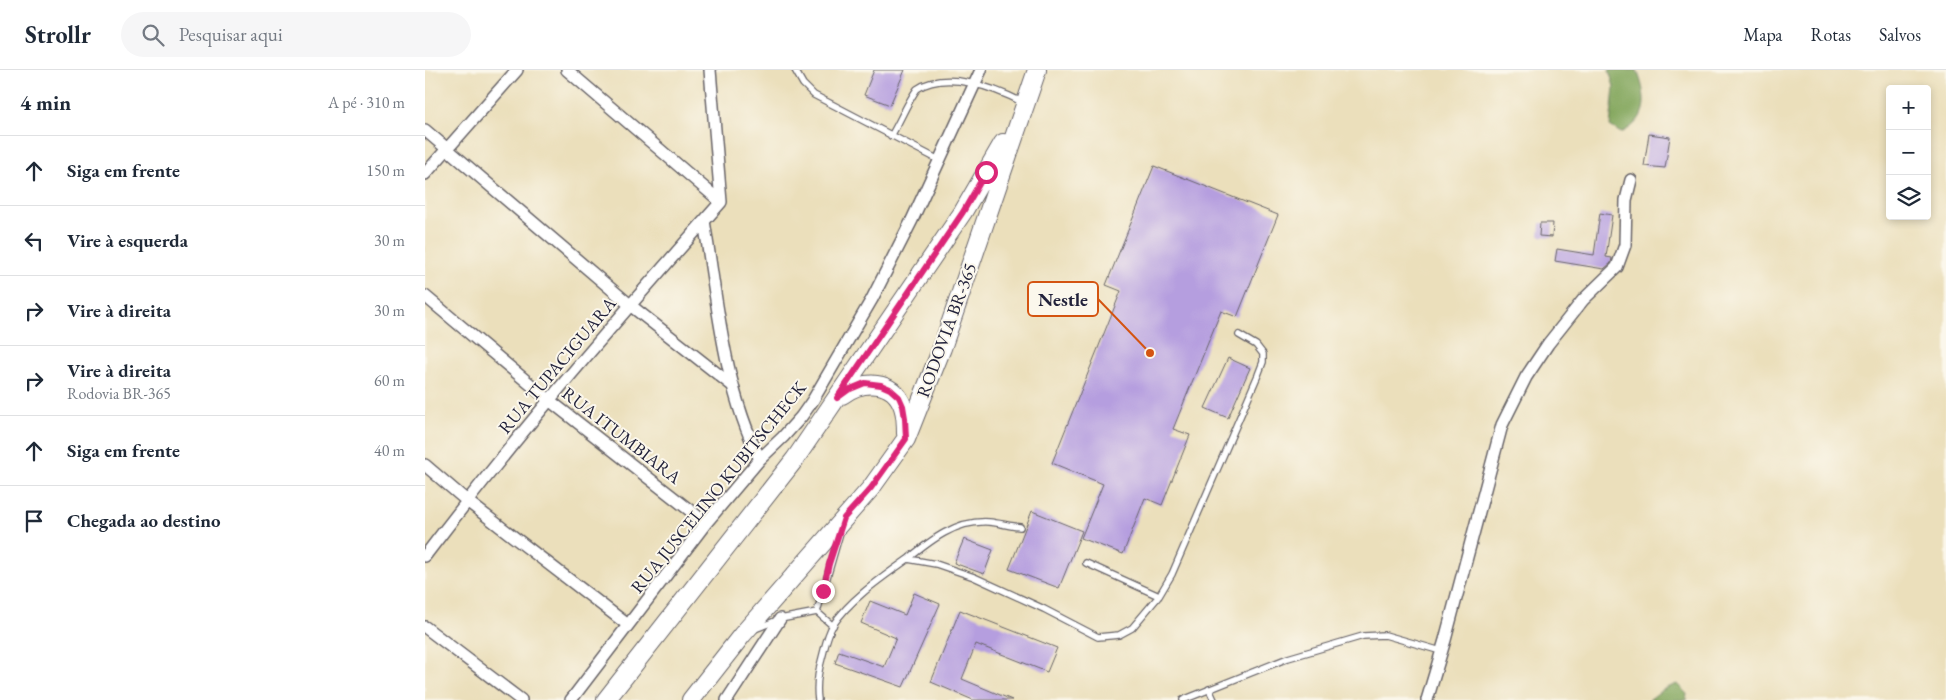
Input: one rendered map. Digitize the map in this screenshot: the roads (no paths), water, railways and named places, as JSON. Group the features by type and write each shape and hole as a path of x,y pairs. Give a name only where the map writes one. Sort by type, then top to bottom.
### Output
{"main road":[{"name":"RODOVIA BR-365","path":"691,700 742,635 871,488 906,439 941,348 1037,70"},
{"path":"606,700 795,459 963,212 1025,103"},
{"path":"837,398 848,390 865,383 881,385 890,389 899,397 903,406 906,439"}],"street":[{"path":"425,174 517,70"},
{"path":"567,70 721,202"},
{"path":"710,70 721,202"},
{"name":"RUA JUSCELINO KUBITSCHECK","path":"571,700 706,524 760,459 801,418 872,299 912,220 976,75"},
{"path":"425,130 630,305 733,386"},
{"path":"1427,700 1503,426 1526,377 1548,344 1583,300 1617,267 1625,245 1626,200 1631,180"},
{"name":"RUA TUPACIGUARA","path":"425,556 549,400 721,202"},
{"path":"704,221 733,386 743,421 760,459"},
{"name":"RUA ITUMBIARA","path":"425,296 549,400 706,524"},
{"path":"425,466 467,501 629,625"},
{"path":"727,700 780,619"},
{"path":"425,627 521,700"}],"lane":[{"path":"795,70 803,84 814,95 939,160"},
{"path":"891,136 917,90 926,80 934,75"},
{"path":"976,75 1025,103"},
{"path":"908,559 936,564 974,577 1044,609 1098,637 1119,635 1132,628 1159,596 1172,574 1263,362 1261,350 1239,335"},
{"path":"817,612 829,564 844,518"},
{"path":"817,700 819,670 833,626 874,584 939,535 968,524 988,522 1020,528"},
{"path":"1086,563 1159,596"},
{"path":"742,635 780,619 817,612"},
{"path":"817,612 833,626"},
{"path":"1183,700 1288,658 1363,636 1385,635 1441,651"},
{"path":"1209,689 1214,700"}],"place":[{"name":"Nestle","path":"1150,353"}]}
